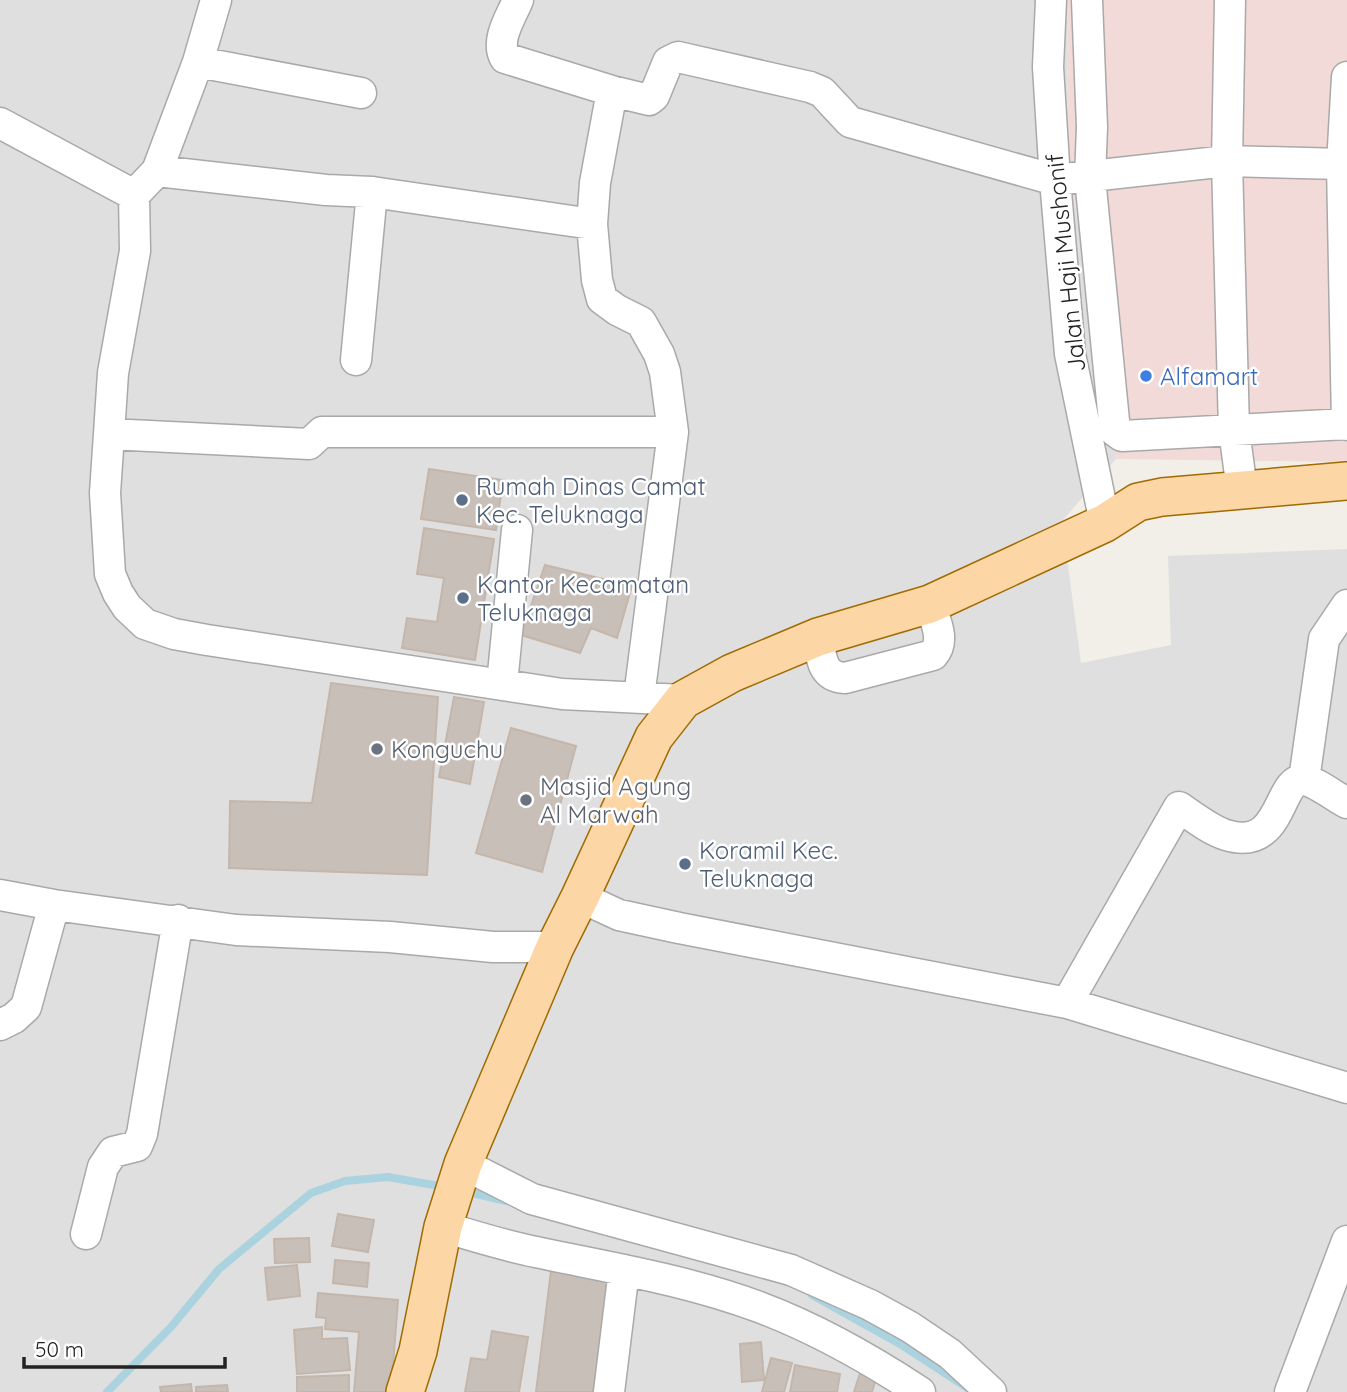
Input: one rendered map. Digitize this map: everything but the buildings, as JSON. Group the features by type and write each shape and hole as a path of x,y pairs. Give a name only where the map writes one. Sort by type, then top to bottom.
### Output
{"main road":[{"path":"405,1392 418,1351 446,1219 461,1170 555,947 654,737 683,700 732,673 818,637 930,604 1105,523 1138,502 1161,497 1347,481"}],"street":[{"path":"216,0 198,62 157,171 134,195 135,251 113,373 106,493 110,575 127,607 145,624 174,634 221,642 384,669 562,694 683,700"},
{"path":"518,0 501,40 505,58 612,91 652,99 668,61 678,57 810,88 821,92 850,122 1055,180 1227,161 1342,164"},
{"name":"Jalan Haji Mushonif","path":"1051,0 1048,67 1070,354 1105,523"},
{"path":"1087,0 1092,127 1090,177 1115,431 1122,436 1347,424 1342,164 1347,77"},
{"path":"1230,0 1227,161 1234,430 1242,490"},
{"path":"198,62 361,93"},
{"path":"612,91 595,183 592,224 597,280 602,299 641,322 659,354 666,372 673,432 639,698"},
{"path":"0,123 134,195"},
{"path":"157,171 326,190 372,192 592,224"},
{"path":"356,360 372,192"},
{"path":"109,434 309,444 322,432 673,432"},
{"path":"502,684 517,530"},
{"path":"818,637 823,665 827,672 838,678 933,655 938,649 940,639 930,604"},
{"path":"1304,779 1325,639 1347,605"},
{"path":"1304,779 1347,803"},
{"path":"1067,1003 1179,807 1226,835 1255,837 1263,833 1283,804 1291,786 1304,779"},
{"path":"0,895 236,930 390,937 493,947 555,947"},
{"path":"580,897 619,915 1067,1003 1347,1087"},
{"path":"0,1025 14,1018 26,1007 54,905"},
{"path":"86,1234 103,1167 113,1152 137,1146 142,1134 178,920"},
{"path":"461,1170 532,1199 791,1269 870,1305 910,1327 950,1354 991,1392"},
{"path":"446,1219 534,1252 681,1283 760,1307 875,1363 920,1392"},
{"path":"1290,1392 1347,1241"},
{"path":"609,1392 624,1270"}],"shaded area":[{"path":"0,0 1067,0 1068,160 1116,459 1062,521 1081,663 1171,645 1168,556 1347,549 1347,1392 0,1392"},
{"path":"1067,0 1347,0 1347,462 1116,459 1068,160"}],"waterway":[{"path":"107,1392 171,1327 219,1269 311,1193 345,1181 388,1177 445,1187"},
{"path":"464,1191 506,1201"},
{"path":"812,1295 900,1344 969,1389"}],"place":[{"name":"Alfamart","path":"1146,376"},
{"name":"Rumah Dinas Camat Kec. Teluknaga","path":"462,500"},
{"name":"Kantor Kecamatan Teluknaga","path":"463,598"},
{"name":"Konguchu","path":"377,749"},
{"name":"Masjid Agung Al Marwah","path":"526,800"},
{"name":"Koramil Kec. Teluknaga","path":"685,864"}]}
